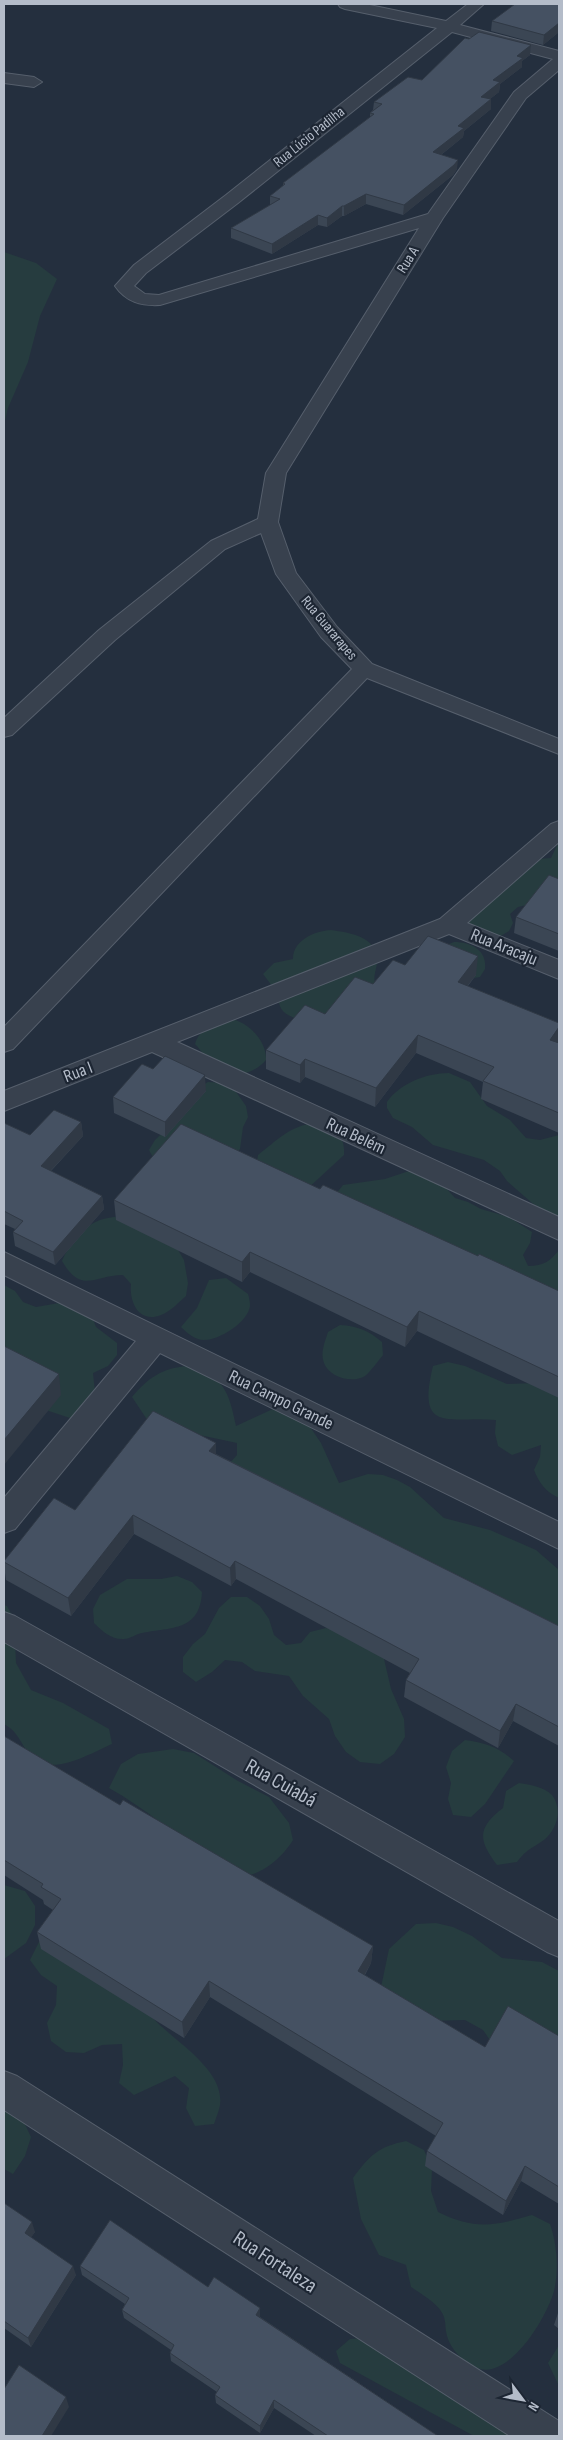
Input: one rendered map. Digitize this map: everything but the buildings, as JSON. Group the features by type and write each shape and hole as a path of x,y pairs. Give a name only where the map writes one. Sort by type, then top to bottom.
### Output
{"street":[{"path":"345,4 448,26 559,56"},
{"name":"Rua Lúcio Padilha","path":"434,218 160,300 142,301 129,293 124,286 140,269 232,199 477,4"},
{"name":"Rua A","path":"276,473 434,218 520,96 559,62"},
{"path":"4,78 34,82"},
{"name":"Rua Guararapes","path":"276,473 268,522 286,574 329,632 364,669 559,747"},
{"path":"4,730 106,635 218,545 268,522"},
{"path":"4,1043 364,669"},
{"name":"Rua I","path":"4,1101 449,925 559,829"},
{"name":"Rua Aracaju","path":"449,925 559,970"},
{"name":"Rua Belém","path":"153,1042 559,1229"},
{"name":"Rua Campo Grande","path":"4,1262 559,1536"},
{"path":"4,1520 155,1338"},
{"name":"Rua Cuiabá","path":"4,1626 559,1940"},
{"name":"Rua Fortaleza","path":"4,2089 546,2436"}],"green space":[{"path":"4,252 36,263 57,279 40,316 28,362 8,408 4,425"},
{"path":"559,841 559,883 531,904 518,907 510,914 513,923 509,931 499,937 462,925 538,859 551,858"},
{"path":"331,930 361,937 372,946 376,953 377,961 374,977 375,984 354,1018 307,1020 286,1014 280,1006 279,995 263,974 274,963 293,959 297,947 306,938 318,932"},
{"path":"454,942 472,946 481,952 485,962 485,969 480,977 467,979 447,955 449,944"},
{"path":"231,1019 244,1024 256,1034 266,1053 266,1060 261,1065 242,1074 229,1074 216,1068 195,1044 197,1038 204,1030"},
{"path":"449,1073 470,1082 487,1106 510,1120 526,1138 540,1140 559,1135 559,1221 532,1203 507,1181 500,1171 484,1160 433,1145 412,1127 393,1118 387,1108 387,1102 399,1090 422,1077"},
{"path":"208,1082 223,1083 234,1089 246,1106 248,1117 243,1127 240,1149 224,1167 155,1161 149,1150 155,1140 173,1123 198,1088"},
{"path":"315,1123 340,1137 343,1142 344,1155 306,1190 255,1176 258,1155 291,1130 306,1124"},
{"path":"412,1170 437,1178 455,1198 481,1209 509,1217 532,1232 530,1243 523,1255 528,1266 546,1262 559,1250 559,1308 336,1194 343,1185 385,1179"},
{"path":"114,1217 128,1218 171,1238 184,1260 188,1283 186,1296 164,1314 153,1317 141,1314 137,1310 132,1298 131,1284 123,1275 89,1281 82,1280 76,1278 62,1261 71,1244 82,1231 96,1222"},
{"path":"226,1278 248,1294 250,1306 248,1312 239,1324 218,1337 201,1340 189,1334 181,1327 197,1308 209,1280"},
{"path":"4,1285 15,1291 23,1302 36,1307 65,1302 91,1314 96,1327 117,1343 117,1355 108,1366 93,1373 95,1392 79,1421 46,1410 4,1367"},
{"path":"340,1325 363,1330 382,1342 383,1355 365,1376 354,1379 342,1378 331,1372 324,1363 324,1343 328,1332"},
{"path":"448,1362 465,1366 507,1384 538,1383 559,1391 559,1498 544,1487 534,1470 540,1457 541,1445 512,1455 498,1446 495,1433 496,1420 451,1419 441,1417 433,1412 429,1403 429,1388 433,1366"},
{"path":"187,1366 209,1374 223,1387 231,1404 236,1426 277,1407 304,1418 321,1443 339,1483 368,1474 383,1475 410,1487 444,1518 490,1530 536,1550 559,1570 559,1654 227,1466 237,1455 237,1443 157,1426 146,1418 132,1397 156,1375 170,1369"},
{"path":"177,1576 192,1582 202,1592 200,1605 190,1621 174,1628 140,1634 126,1639 115,1638 94,1623 93,1609 100,1595 127,1579 161,1579"},
{"path":"231,1597 247,1597 260,1606 269,1619 274,1635 286,1645 301,1643 310,1632 326,1628 361,1635 376,1643 384,1659 391,1689 404,1719 405,1737 394,1754 380,1764 360,1762 346,1752 335,1736 329,1719 303,1696 289,1676 255,1671 242,1662 225,1660 212,1672 196,1682 183,1672 183,1657 193,1644 205,1634 219,1608"},
{"path":"4,1605 7,1606 14,1619 16,1663 31,1690 63,1703 109,1729 112,1744 71,1762 49,1765 39,1762 31,1756 17,1735 4,1724"},
{"path":"465,1740 491,1746 503,1752 514,1761 485,1804 471,1817 453,1815 448,1799 451,1783 446,1767 452,1751"},
{"path":"173,1749 194,1753 238,1781 269,1797 289,1823 293,1840 289,1847 276,1860 260,1871 243,1876 234,1875 135,1804 109,1788 121,1764 138,1754"},
{"path":"519,1783 541,1788 549,1792 557,1807 557,1819 549,1836 517,1862 497,1865 486,1848 483,1835 488,1822 503,1808 506,1791"},
{"path":"4,1885 25,1891 35,1906 35,1925 26,1943 4,1959"},
{"path":"436,1923 453,1927 472,1936 502,1958 542,1962 559,1971 559,2053 494,2046 483,2030 465,2020 428,2021 380,1992 389,1949 416,1924"},
{"path":"55,1933 150,2015 205,2067 214,2079 219,2091 220,2105 214,2124 195,2126 186,2108 189,2088 175,2076 134,2095 119,2083 123,2065 122,2044 102,2045 84,2053 66,2052 51,2041 47,2023 56,2005 57,1986 41,1975 30,1960 39,1942"},
{"path":"4,2107 23,2120 31,2137 25,2156 13,2174 4,2169"},
{"path":"406,2141 424,2150 432,2169 431,2191 438,2212 463,2222 474,2224 495,2224 532,2215 550,2224 556,2257 554,2291 544,2316 535,2330 514,2356 502,2365 489,2369 477,2368 458,2355 451,2346 446,2334 445,2319 442,2312 430,2300 411,2287 406,2265 379,2255 361,2219 353,2178 375,2153 388,2146"},
{"path":"363,2338 534,2433 536,2436 474,2436 340,2363 336,2351 350,2339"},
{"path":"559,2345 559,2386 548,2363"}]}
